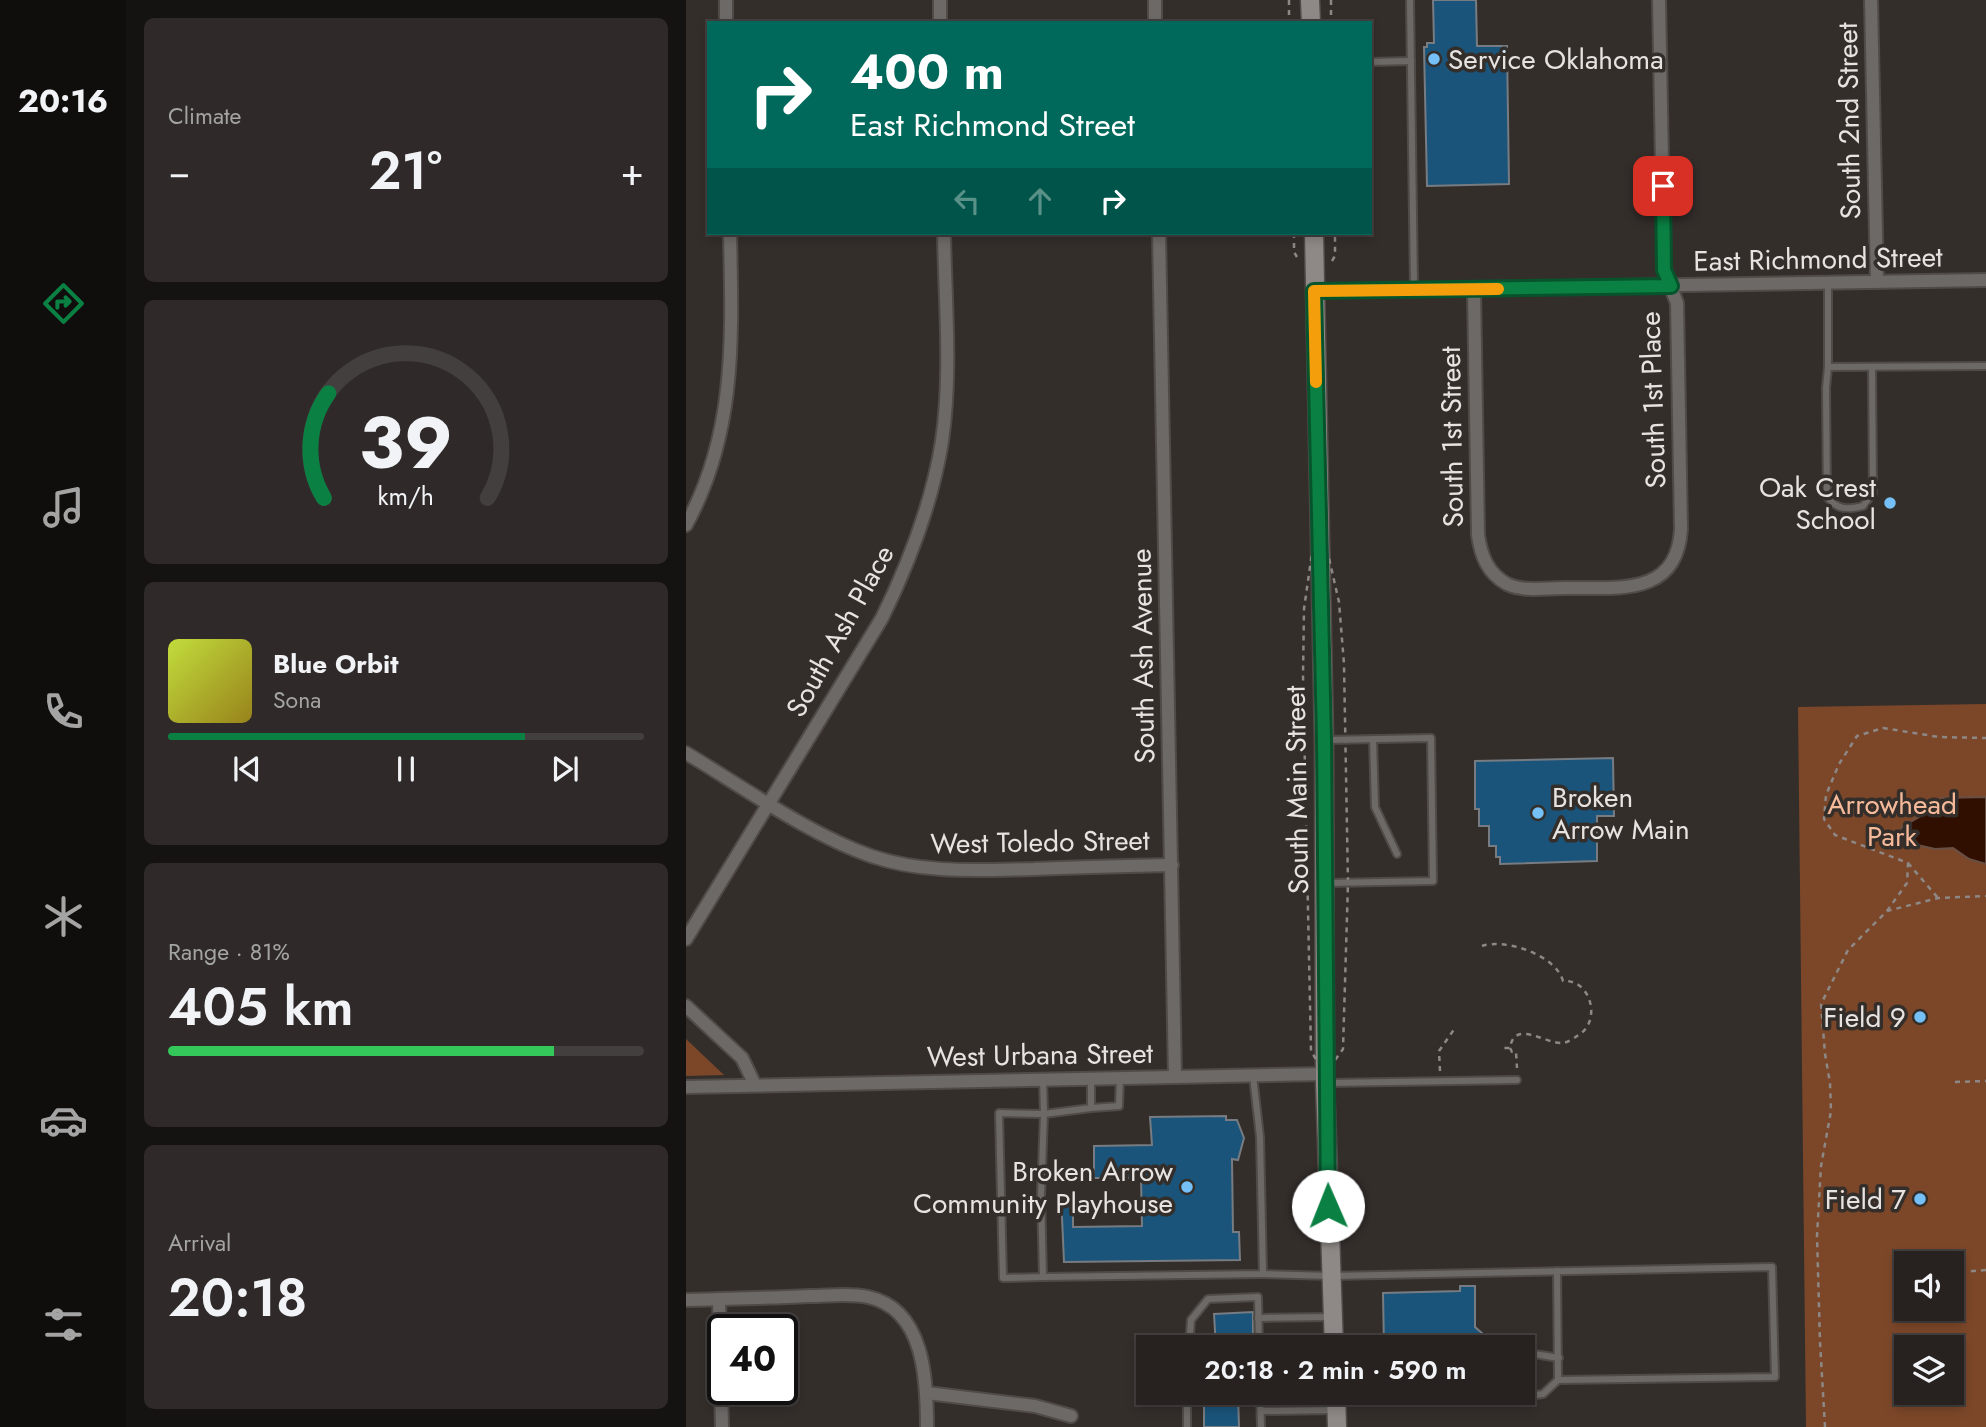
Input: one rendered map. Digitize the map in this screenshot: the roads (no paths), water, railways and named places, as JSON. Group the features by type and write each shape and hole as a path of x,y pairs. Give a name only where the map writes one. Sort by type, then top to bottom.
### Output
{"street":[{"path":"726,0 726,21"},
{"path":"940,0 940,21"},
{"path":"1155,0 1155,21"},
{"path":"1310,0 1311,21"},
{"name":"South 1st Place","path":"1498,578 1518,588 1627,587 1654,580 1668,569 1678,552 1681,529 1677,303 1664,270 1659,0"},
{"name":"South 2nd Street","path":"1871,0 1877,282"},
{"path":"686,526 707,477 725,415 731,348 730,235"},
{"name":"South Ash Place","path":"686,939 882,618 904,573 919,533 933,487 946,400 944,235"},
{"name":"South Ash Avenue","path":"1160,235 1175,1077"},
{"name":"South Main Street","path":"1314,235 1324,740 1325,1079 1333,1335"},
{"name":"East Richmond Street","path":"1314,291 1986,280"},
{"name":"South 1st Street","path":"1474,289 1478,535 1487,565 1498,578"},
{"name":"West Toledo Street","path":"686,753 851,848 912,866 973,870 1172,865"},
{"path":"686,1006 742,1058 755,1085"},
{"name":"West Urbana Street","path":"686,1087 1253,1076 1325,1079"},
{"path":"686,1300 866,1296 881,1300 899,1312 915,1336 927,1393 928,1427"},
{"path":"719,1299 722,1427"},
{"path":"927,1393 1035,1406 1071,1416"}],"lane":[{"path":"1410,0 1414,290"},
{"path":"1372,62 1411,61"},
{"path":"1828,283 1827,496 1836,507 1845,509 1863,506 1873,493 1872,368"},
{"path":"1828,367 1986,366"},
{"path":"1324,740 1431,738 1433,881 1324,884"},
{"path":"1373,739 1374,807 1397,854"},
{"path":"1253,1076 1260,1137 1263,1274"},
{"path":"1120,1078 1119,1106 1044,1114 999,1113 1003,1278 1263,1274 1331,1276 1772,1267 1775,1377 1558,1380 1543,1394 1535,1394"},
{"path":"1043,1079 1043,1277"},
{"path":"1091,1079 1091,1108"},
{"path":"1325,1079 1517,1080"},
{"path":"1557,1271 1558,1380"},
{"path":"1190,1335 1191,1320 1208,1299 1258,1297 1259,1335"},
{"path":"1258,1318 1332,1317"},
{"path":"1535,1354 1559,1358"},
{"path":"1187,1405 1187,1427"},
{"path":"1261,1405 1261,1427"},
{"path":"1261,1411 1360,1405"}],"place":[{"name":"Service Oklahoma","path":"1434,59"},
{"name":"Oak Crest School","path":"1890,503"},
{"name":"Broken Arrow Main","path":"1538,813"},
{"name":"Field 9","path":"1920,1017"},
{"name":"Broken Arrow Community Playhouse","path":"1187,1187"},
{"name":"Field 7","path":"1920,1199"}],"park label":[{"name":"Arrowhead Park","path":"1892,820"}]}
